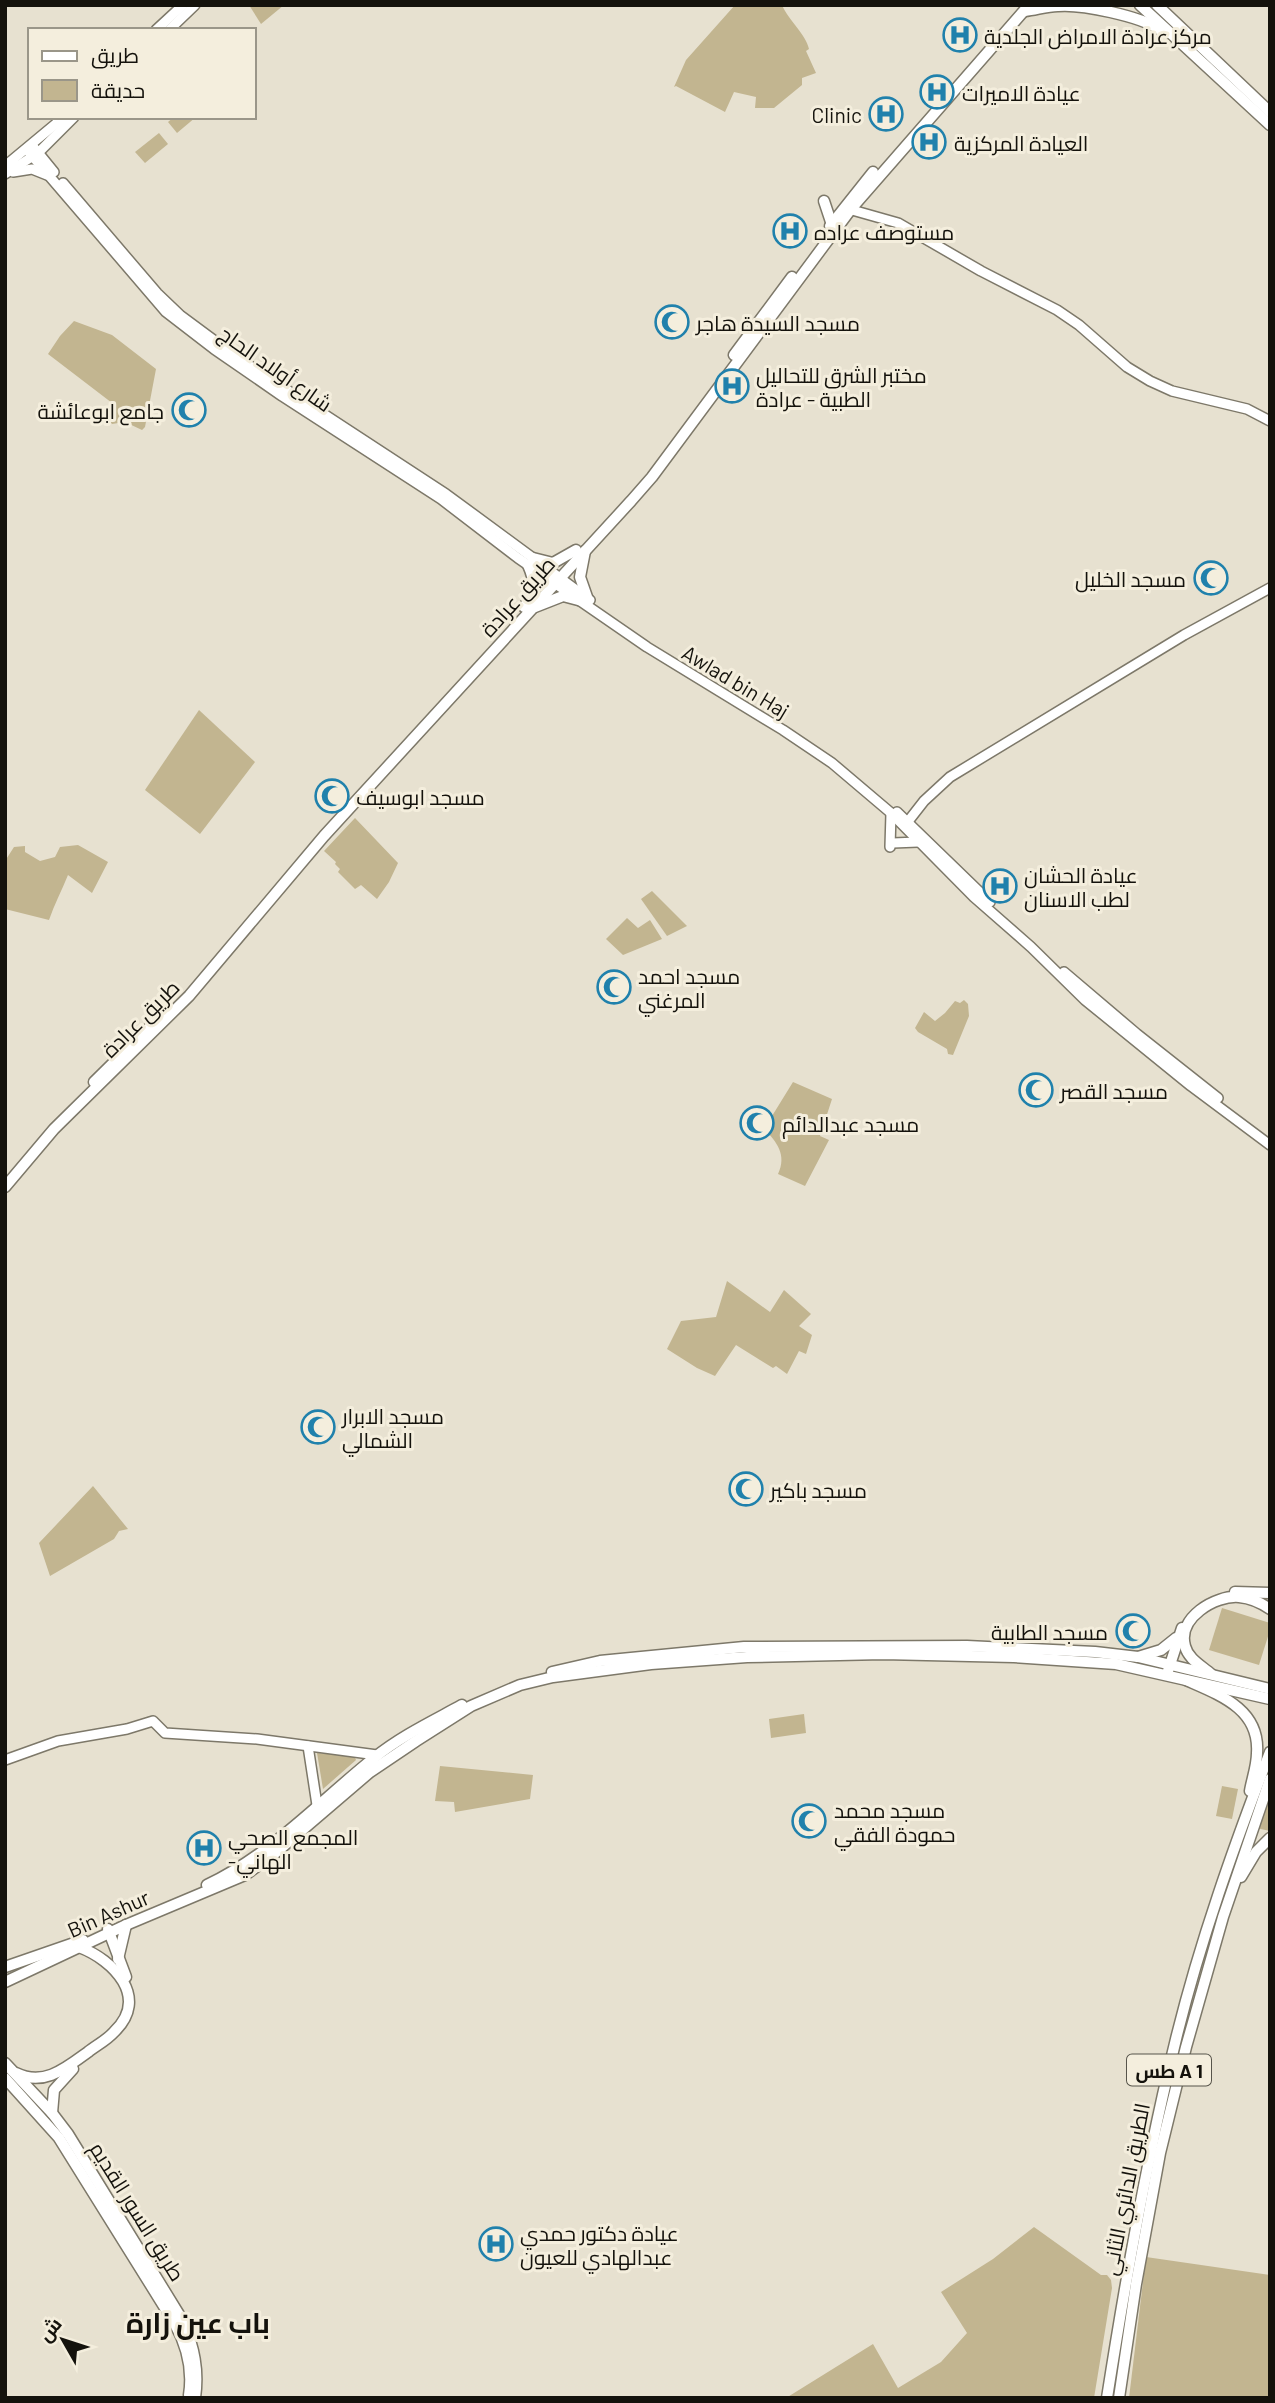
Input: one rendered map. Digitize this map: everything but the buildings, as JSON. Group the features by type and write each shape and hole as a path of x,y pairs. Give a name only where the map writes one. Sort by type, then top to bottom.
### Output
{"main road":[{"path":"158,28 183,5"},
{"path":"171,28 195,5"},
{"path":"1140,5 1270,125"},
{"path":"1025,7 1064,6 1128,16 1154,26 1183,45"},
{"name":"طريق عرادة","path":"5,1187 54,1129 190,996 324,836 526,609 551,575 581,550 649,472 847,209 1025,7"},
{"path":"1160,7 1270,112"},
{"path":"1239,97 1259,122 1259,129"},
{"path":"5,175 62,119"},
{"path":"55,177 48,153 51,141 72,119"},
{"path":"5,166 57,134"},
{"name":"شارع أولاد الحاج","path":"32,151 166,312 282,396 441,499 551,575"},
{"path":"5,175 32,169 55,177"},
{"path":"824,201 830,231"},
{"path":"847,209 887,219 917,232 957,258 1057,310 1079,325 1127,367 1150,381 1180,393 1244,408 1270,421"},
{"path":"526,609 535,584 530,562 553,563 581,550 580,577 584,599"},
{"path":"551,575 648,642 830,755 1074,981 1269,1141"},
{"path":"906,824 950,777 1184,635 1270,588"},
{"path":"526,609 563,596 584,599"},
{"name":"طريق عرادة","path":"5,1178 58,1116 187,989 304,850 526,609"},
{"path":"892,810 921,805"},
{"path":"920,839 918,821 921,805"},
{"path":"892,810 892,845 920,839"},
{"path":"1138,1657 1166,1647 1178,1635 1195,1609 1209,1599 1226,1592 1270,1593"},
{"path":"1211,1674 1189,1655 1185,1646 1186,1630 1198,1612 1210,1604 1237,1596 1252,1599 1270,1609"},
{"path":"1168,1668 1178,1635"},
{"path":"883,1650 980,1646 1095,1652 1138,1657 1168,1668 1234,1703 1253,1727 1257,1755 1247,1812"},
{"path":"52,2113 54,2090 61,2080 123,2032 130,2021 133,2010 132,1996 108,1930 226,1880 245,1875 273,1855 370,1772 471,1706 520,1685 553,1676 744,1647 1025,1657 1168,1668 1211,1674 1270,1689"},
{"path":"1025,1657 1038,1662 1106,1668 1116,1672"},
{"path":"226,1880 377,1755 464,1704 544,1674 600,1661 651,1660"},
{"path":"1186,1679 1270,1699"},
{"path":"5,1760 58,1741 127,1729 153,1721 165,1733 257,1739 377,1755"},
{"path":"308,1746 317,1805"},
{"name":"الطريق الدائري الثاني","path":"1107,2398 1137,2217 1176,2038 1202,1944 1270,1752"},
{"name":"الطريق الدائري الثاني","path":"1119,2398 1160,2153 1192,2024 1229,1899 1270,1779"},
{"path":"1229,1899 1256,1852 1270,1838"},
{"name":"Bin Ashur","path":"5,1982 108,1930 126,1925 226,1880"},
{"path":"118,1960 126,1925"},
{"path":"5,1967 81,1943"},
{"path":"5,1975 81,1943"},
{"path":"8,2071 35,2079 56,2075 114,2032 123,2021 128,2010 125,1983 111,1964 81,1943"},
{"name":"طريق السور القديم","path":"8,2071 52,2113 68,2134 182,2337 194,2372 195,2398"},
{"name":"طريق السور القديم","path":"8,2071 103,2199"},
{"name":"طريق السور القديم","path":"189,2398 194,2372"}],"green space":[{"path":"249,5 284,5 261,24"},
{"path":"735,5 782,5 807,43 809,49 806,51 816,73 802,78 802,85 774,108 755,108 756,97 734,92 725,112 674,87 686,60"},
{"path":"172,119 194,119 177,133 168,122"},
{"path":"159,133 168,144 145,163 135,152"},
{"path":"74,321 112,335 156,369 145,427 142,430 125,422 112,424 109,420 116,406 48,354"},
{"path":"199,710 255,762 200,834 145,790"},
{"path":"355,818 398,863 377,899 361,885 355,889 338,872 340,869 336,862 324,851"},
{"path":"78,845 108,862 92,893 68,875 49,920 5,909 5,861 14,847 25,846 25,852 40,861 55,857 60,847"},
{"path":"652,891 687,926 667,936 641,899"},
{"path":"627,918 638,928 650,920 662,939 623,955 606,939"},
{"path":"964,1000 968,1004 969,1016 953,1055 915,1028 924,1012 935,1021 955,1001 960,1003"},
{"path":"793,1082 832,1099 820,1136 829,1140 805,1186 778,1174 781,1155 764,1129"},
{"path":"727,1281 770,1312 784,1290 811,1314 799,1326 812,1335 806,1354 799,1351 787,1374 736,1345 715,1376 667,1349 681,1321 716,1317"},
{"path":"93,1486 128,1529 119,1531 114,1539 50,1576 39,1543"},
{"path":"1222,1608 1270,1623 1259,1665 1209,1650"},
{"path":"804,1714 806,1733 771,1738 769,1719"},
{"path":"317,1753 354,1755 356,1760 323,1789"},
{"path":"440,1766 533,1775 530,1799 455,1812 454,1802 435,1801"},
{"path":"1270,1780 1270,1831 1256,1828"},
{"path":"1222,1786 1238,1789 1232,1819 1216,1816"},
{"path":"1034,2227 1111,2280 1112,2288 1094,2398 786,2398 873,2344 898,2388 941,2362 967,2333 941,2292 993,2259"},
{"path":"1146,2257 1270,2275 1270,2398 1129,2398"}],"place":[{"name":"مركز عرادة الامراض الجلدية","path":"960,35"},
{"name":"عيادة الاميرات","path":"937,92"},
{"name":"Clinic","path":"886,114"},
{"name":"العيادة المركزية","path":"929,142"},
{"name":"مستوصف عراده","path":"790,231"},
{"name":"مسجد السيدة هاجر","path":"672,322"},
{"name":"مختبر الشرق للتحاليل الطبية - عرادة","path":"732,386"},
{"name":"جامع ابوعائشة","path":"189,410"},
{"name":"مسجد الخليل","path":"1211,578"},
{"name":"مسجد ابوسيف","path":"332,796"},
{"name":"عيادة الحشان لطب الاسنان","path":"1000,886"},
{"name":"مسجد احمد المرغني","path":"614,987"},
{"name":"مسجد القصر","path":"1036,1090"},
{"name":"مسجد عبدالدائم","path":"757,1123"},
{"name":"مسجد الابرار الشمالي","path":"318,1427"},
{"name":"مسجد باكير","path":"746,1489"},
{"name":"مسجد الطابية","path":"1133,1631"},
{"name":"مسجد محمد حمودة الفقي","path":"809,1821"},
{"name":"المجمع الصحي -الهاني","path":"204,1848"},
{"name":"عيادة دكتور حمدي عبدالهادي للعيون","path":"496,2244"}],"district":[{"name":"باب عين زارة","path":"198,2322"}]}
